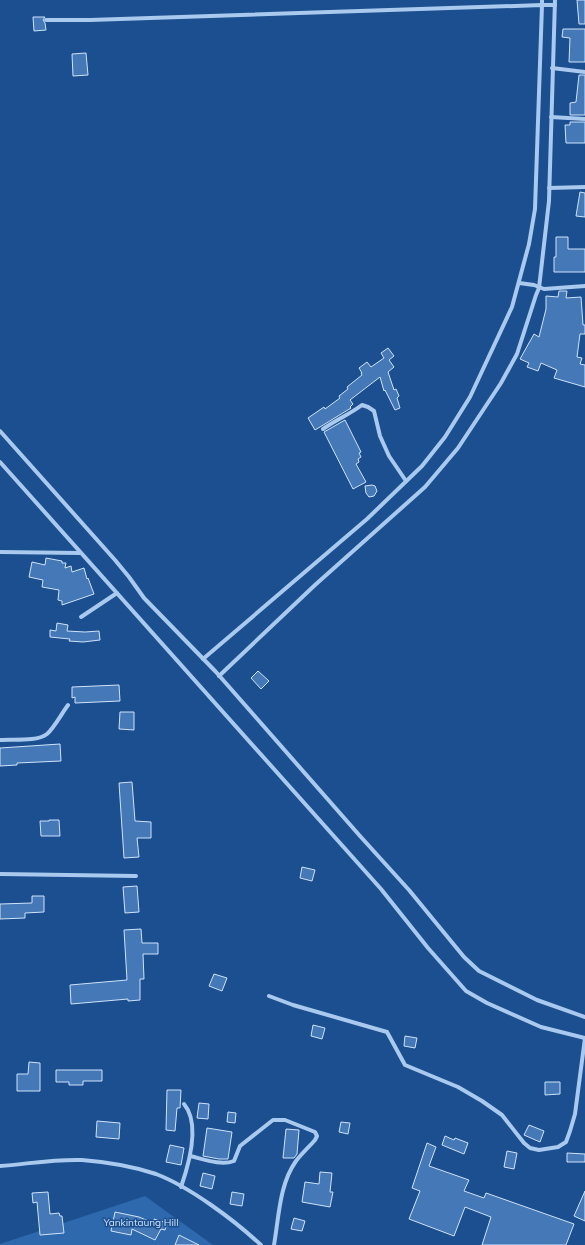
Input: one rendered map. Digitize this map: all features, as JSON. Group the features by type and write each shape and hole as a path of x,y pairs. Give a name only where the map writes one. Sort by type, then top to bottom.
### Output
{"street":[{"path":"204,661 388,500 422,466 445,437 470,397 512,307 521,284 529,244 535,210 543,3"},
{"path":"46,20 90,20 553,3 550,188 539,288 517,354 501,383 458,448 425,487 315,584 217,674"},
{"path":"552,68 585,72"},
{"path":"551,117 585,119"},
{"path":"550,188 585,188"},
{"path":"521,284 534,285 544,289 585,286"},
{"path":"323,429 340,417 352,413 362,405 368,407 374,411 380,436 389,456 406,481"},
{"path":"0,431 115,560 144,598 217,674 409,890 464,957 480,971 537,1000 585,1017"},
{"path":"0,462 381,889 428,948 466,991 487,1003 541,1027 585,1038 575,1114 566,1142 558,1147 533,1150 524,1143 502,1114 458,1087 405,1065 387,1032 293,1005 269,996"},
{"path":"0,552 80,552"},
{"path":"81,616 117,594"},
{"path":"0,740 36,739 48,734 68,705"},
{"path":"0,874 136,876"},
{"path":"181,1187 189,1164 193,1120 184,1104"},
{"path":"190,1156 218,1162 231,1162 235,1160 240,1146 244,1141 257,1134 273,1120 285,1120 314,1132 317,1136 315,1140 295,1162 284,1187 274,1245"},
{"path":"0,1166 81,1160 138,1169 168,1180 181,1187 244,1229 261,1245"}],"green space":[{"name":"Yankintaung Hill","path":"145,1196 213,1245 0,1245 0,1244"}],"building":[{"path":"577,0 585,0 585,24 579,24"},
{"path":"33,17 45,17 43,20 46,30 34,31"},
{"path":"563,29 585,29 585,62 569,62 570,38 562,37"},
{"path":"86,53 88,75 73,76 72,54"},
{"path":"579,75 585,75 585,115 570,115 570,103 576,102"},
{"path":"570,122 585,122 585,143 566,143 565,125 570,125"},
{"path":"580,192 585,193 585,217 576,216"},
{"path":"556,237 568,237 568,249 585,249 585,272 554,272"},
{"path":"559,291 567,291 566,298 581,297 585,334 580,334 577,357 582,358 580,364 585,365 585,387 554,378 557,370 541,363 538,371 527,367 529,363 520,359 534,334 539,337 546,309 546,296 558,297"},
{"path":"388,348 394,356 389,360 394,367 388,372 394,390 396,389 399,396 397,398 400,408 395,410 385,390 384,391 380,377 350,400 353,404 350,407 351,408 315,430 308,418 324,407 325,409 340,398 339,396 348,389 347,387 362,375 359,368 367,362 371,367 384,358 381,353"},
{"path":"345,420 361,452 359,453 361,457 358,459 359,462 356,464 366,482 353,489 324,432"},
{"path":"365,486 375,486 377,491 374,496 369,497 366,493"},
{"path":"46,558 66,563 65,568 71,566 72,572 84,568 94,594 62,605 62,601 58,600 59,590 42,587 43,580 29,577 32,562 45,565"},
{"path":"57,623 68,625 67,631 99,631 100,640 83,642 50,637 50,630 56,631"},
{"path":"258,671 269,681 261,689 251,678"},
{"path":"119,685 120,701 75,703 75,697 72,698 72,687"},
{"path":"120,712 134,712 134,730 119,729"},
{"path":"60,744 61,761 17,763 17,765 0,766 0,748"},
{"path":"132,782 135,821 151,822 151,838 137,838 139,857 124,858 119,783"},
{"path":"59,820 60,836 41,836 40,821"},
{"path":"302,867 315,870 312,881 300,878"},
{"path":"137,886 139,912 125,913 123,887"},
{"path":"32,896 44,896 44,912 25,913 25,918 0,919 0,904 32,903"},
{"path":"141,929 142,943 158,943 158,954 143,954 144,979 140,979 140,1000 128,1001 128,999 71,1004 70,985 127,980 124,930"},
{"path":"214,974 227,978 222,991 209,986"},
{"path":"313,1025 325,1028 322,1039 311,1036"},
{"path":"405,1036 417,1038 415,1048 404,1046"},
{"path":"29,1062 40,1063 40,1091 17,1091 17,1074 28,1074"},
{"path":"56,1070 102,1070 102,1081 83,1081 83,1085 69,1085 69,1082 56,1082"},
{"path":"545,1082 560,1082 560,1094 545,1095"},
{"path":"167,1090 181,1090 180,1108 177,1108 175,1131 166,1130"},
{"path":"199,1103 209,1104 208,1119 197,1118"},
{"path":"228,1112 236,1113 235,1123 227,1122"},
{"path":"97,1121 120,1123 119,1139 96,1137"},
{"path":"341,1122 350,1123 348,1134 339,1132"},
{"path":"529,1125 544,1131 540,1142 524,1135"},
{"path":"207,1128 232,1132 228,1159 203,1156"},
{"path":"286,1129 299,1130 297,1154 294,1158 283,1158"},
{"path":"445,1136 454,1140 455,1138 468,1143 464,1154 442,1145"},
{"path":"427,1143 436,1147 429,1166 469,1180 464,1191 484,1198 486,1193 574,1224 566,1245 482,1245 491,1217 465,1207 454,1236 409,1219 420,1191 412,1188"},
{"path":"170,1145 184,1148 181,1165 166,1162"},
{"path":"507,1151 517,1153 514,1169 504,1167"},
{"path":"567,1153 585,1154 585,1162 567,1162"},
{"path":"320,1172 332,1173 330,1192 333,1192 330,1207 302,1202 305,1182 319,1184"},
{"path":"203,1173 215,1176 212,1189 200,1186"},
{"path":"585,1191 585,1221 574,1216"},
{"path":"48,1192 50,1214 59,1213 60,1216 62,1216 64,1233 40,1235 37,1202 33,1203 32,1193"},
{"path":"232,1192 244,1194 242,1206 230,1204"},
{"path":"115,1212 139,1217 153,1223 154,1219 167,1223 165,1230 161,1229 155,1240 132,1229 131,1235 111,1231"},
{"path":"294,1218 305,1221 302,1231 291,1229"},
{"path":"179,1235 199,1245 175,1245"}]}
